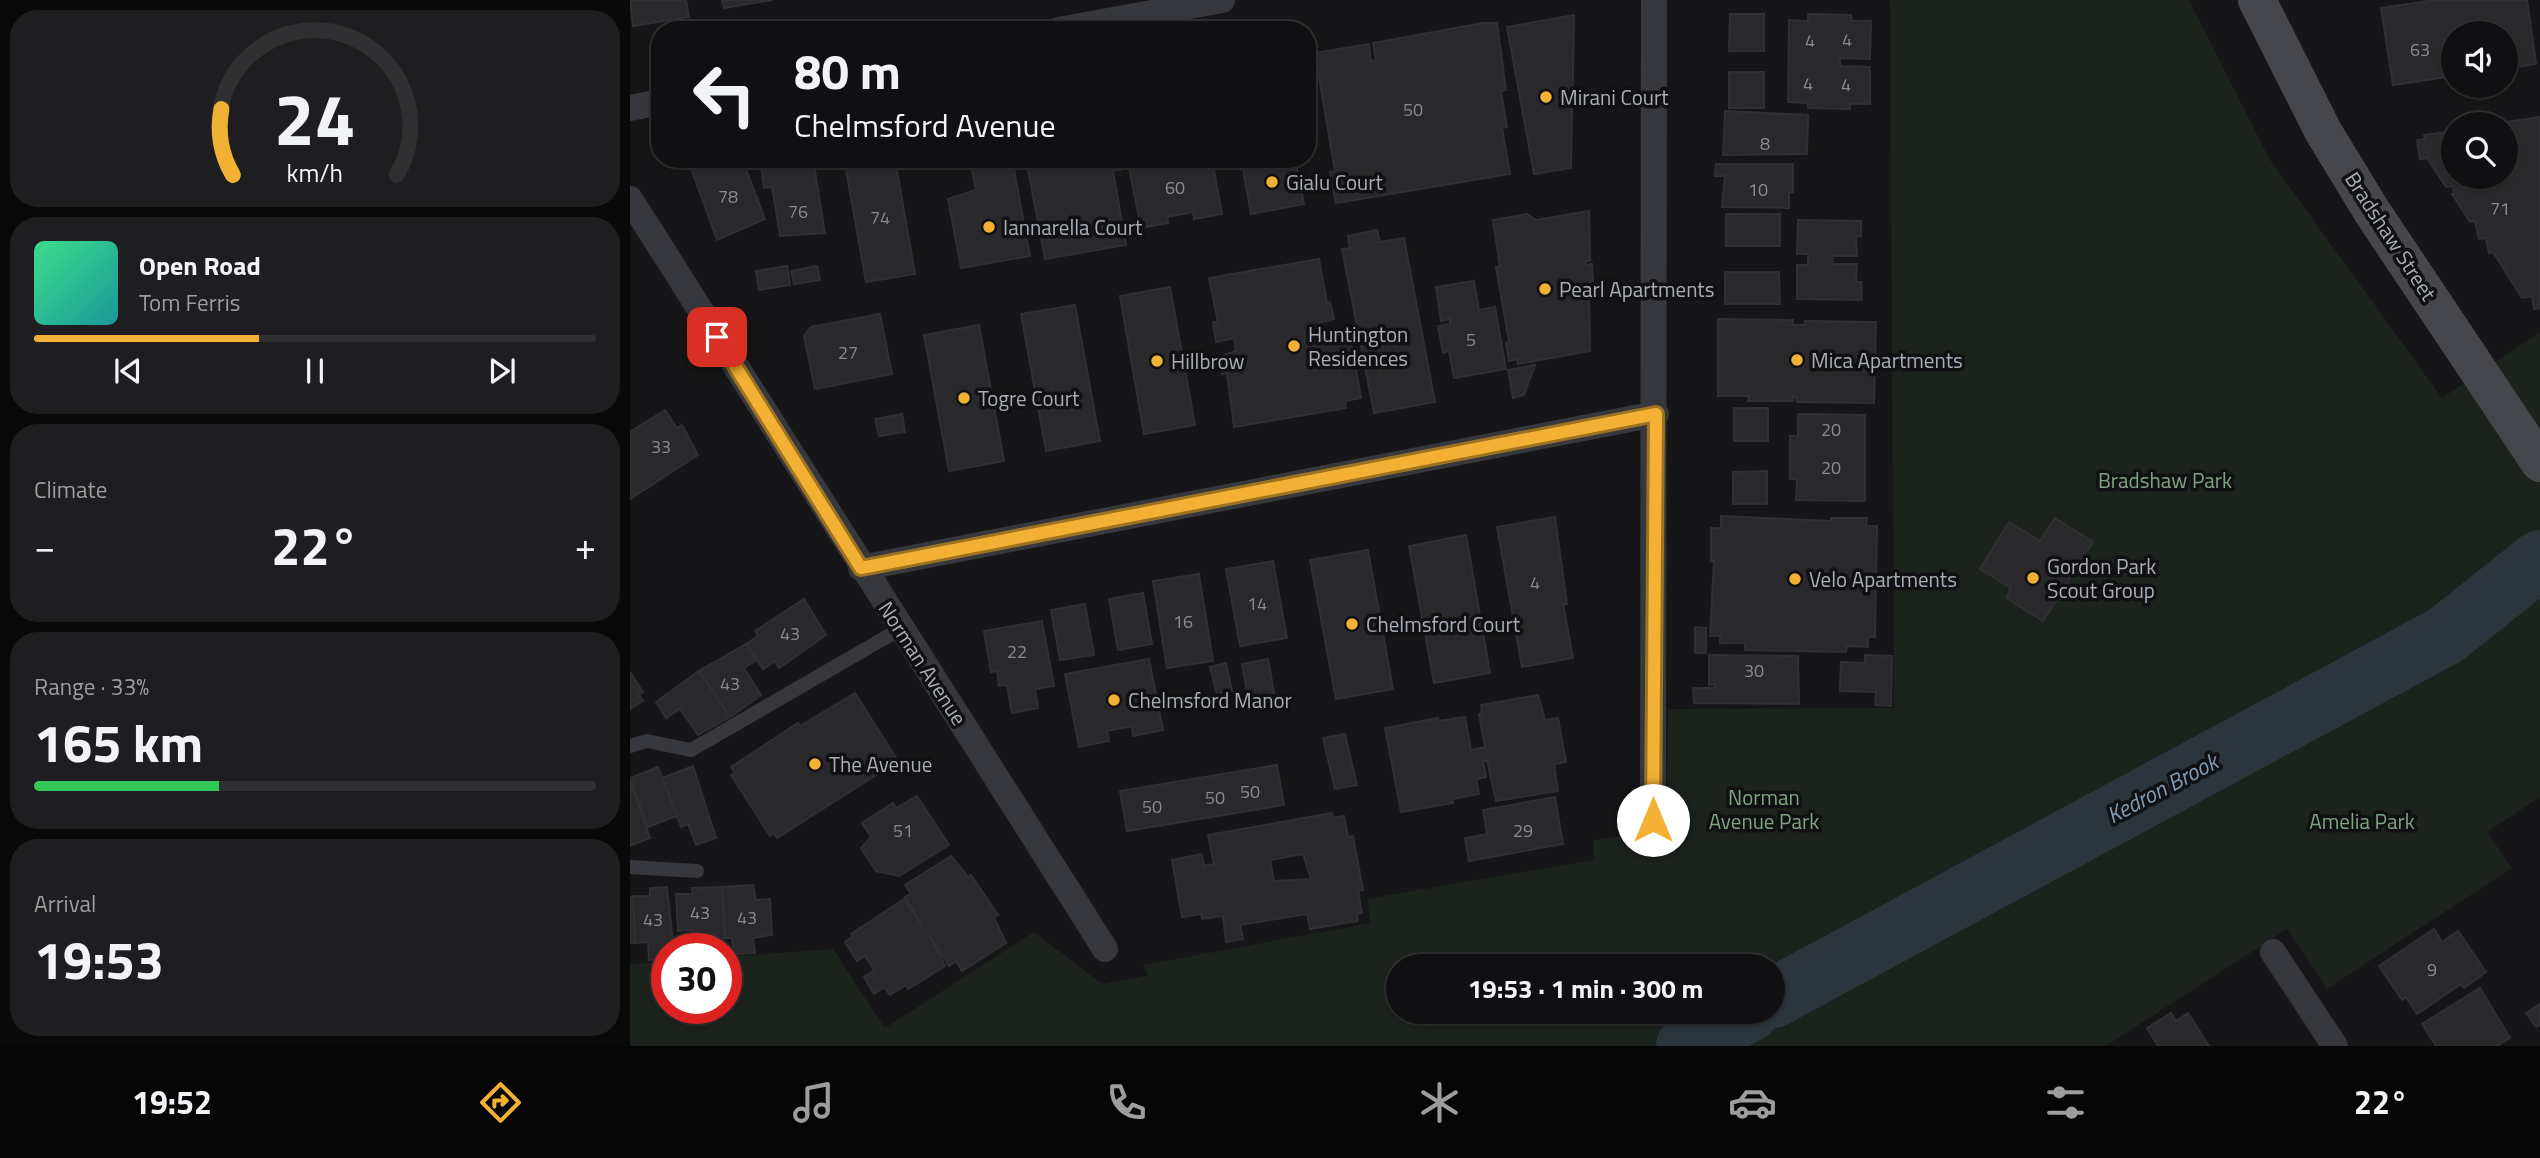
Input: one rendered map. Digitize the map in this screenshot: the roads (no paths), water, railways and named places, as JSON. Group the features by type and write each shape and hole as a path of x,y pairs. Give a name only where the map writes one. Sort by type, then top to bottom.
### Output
{"street":[{"path":"1108,21 1222,0"},
{"path":"1653,820 1656,414 1654,0"},
{"name":"Bradshaw Street","path":"2258,0 2323,131 2371,210 2540,463"},
{"path":"630,108 651,104"},
{"name":"Norman Avenue","path":"630,199 861,568 902,628 1105,949"},
{"path":"861,568 1656,414"},
{"path":"2273,952 2335,1046"}],"lane":[{"path":"630,746 647,741 691,750 902,628"},
{"path":"630,867 697,871"}],"waterway":[{"name":"Kedron Brook","path":"1785,992 2446,635 2540,560"},
{"name":"Kedron Brook","path":"1686,1046 1727,1024"}],"place":[{"name":"Mirani Court","path":"1546,97"},
{"name":"Gialu Court","path":"1272,182"},
{"name":"Iannarella Court","path":"989,227"},
{"name":"Pearl Apartments","path":"1545,289"},
{"name":"Huntington Residences","path":"1294,346"},
{"name":"Mica Apartments","path":"1797,360"},
{"name":"Hillbrow","path":"1157,361"},
{"name":"Togre Court","path":"964,398"},
{"name":"Gordon Park Scout Group","path":"2033,578"},
{"name":"Velo Apartments","path":"1795,579"},
{"name":"Chelmsford Court","path":"1352,624"},
{"name":"Chelmsford Manor","path":"1114,700"},
{"name":"The Avenue","path":"815,764"}],"park label":[{"name":"Bradshaw Park","path":"2165,480"},
{"name":"Norman Avenue Park","path":"1764,809"},
{"name":"Amelia Park","path":"2362,821"}]}
